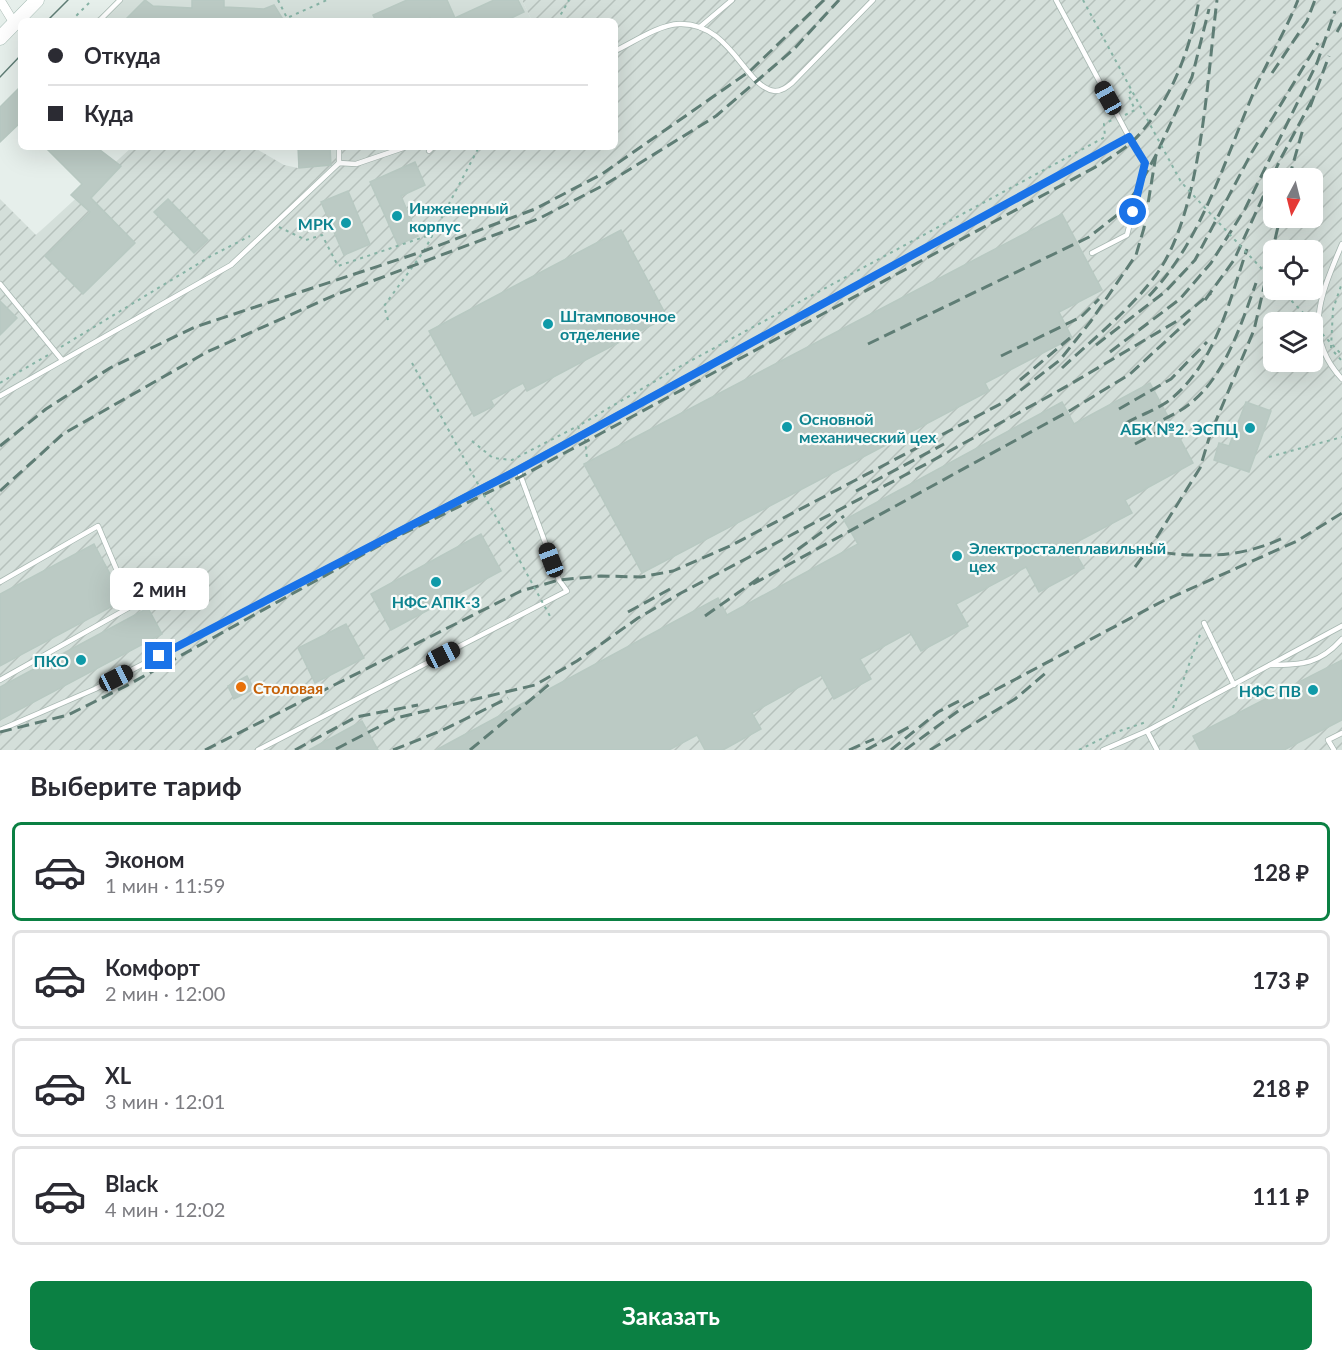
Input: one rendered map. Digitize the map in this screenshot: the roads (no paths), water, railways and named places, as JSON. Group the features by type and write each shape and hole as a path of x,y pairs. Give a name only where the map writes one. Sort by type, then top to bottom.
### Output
{"main road":[{"path":"24,18 37,0"},
{"path":"0,38 18,26"}],"street":[{"path":"0,0 18,26"}],"lane":[{"path":"102,18 120,0"},
{"path":"700,27 732,0"},
{"path":"618,50 664,28 679,24 700,27 726,44 757,81 773,91 782,90 792,83 873,0"},
{"path":"1056,0 1145,163 1127,235 1092,254"},
{"path":"0,730 95,689 518,470 1129,137"},
{"path":"338,150 336,153 339,163"},
{"path":"0,396 231,265 339,163 356,164 397,150"},
{"path":"1342,244 1326,282 1318,315 1319,342 1334,370 1342,379"},
{"path":"0,284 62,360"},
{"path":"258,750 567,591 559,580 518,470"},
{"path":"0,582 98,526 132,606 0,680"},
{"path":"1204,623 1234,685"},
{"path":"1103,750 1147,731 1342,626"},
{"path":"1269,665 1305,665 1331,651 1342,639"},
{"path":"1147,731 1157,750"},
{"path":"1334,750 1328,740 1342,733"}],"tram line":[{"path":"50,18 68,0"},
{"path":"0,77 18,58"}],"railway":[{"path":"0,446 46,409 110,368 195,327 424,251 535,209 602,174 750,71 824,0"},
{"path":"0,491 63,434 207,352 335,295 540,218 606,184 716,116 794,49 839,0"},
{"path":"0,732 68,715 126,686 382,544 520,477 1101,164 1132,142 1168,94 1184,58 1199,0"},
{"path":"1062,368 1111,324 1146,288 1171,248 1184,216 1193,181 1200,143 1217,0"},
{"path":"1149,296 1168,274 1198,224 1256,87 1298,0"},
{"path":"1272,73 1307,21 1315,0"},
{"path":"868,344 1089,237 1121,212 1138,188 1156,155 1192,77 1209,9"},
{"path":"1110,352 1180,299 1211,263 1245,209 1317,63 1335,11"},
{"path":"1337,32 1342,23"},
{"path":"1096,345 1166,291 1195,260 1252,152 1318,43"},
{"path":"1310,107 1329,56"},
{"path":"1205,300 1234,260 1280,160 1312,100"},
{"path":"1292,168 1303,129"},
{"path":"205,750 521,591 559,580 601,576 641,577 673,571 732,545 1008,400 1060,360 1091,321 1136,255 1144,228 1156,155"},
{"path":"1135,567 1157,537 1200,468 1210,435 1254,330 1278,228"},
{"path":"1126,423 1167,402 1197,370 1218,332 1247,249"},
{"path":"1131,435 1181,410 1196,399 1208,385 1228,353 1256,283"},
{"path":"336,749 396,718 535,685 577,661 638,618 681,593 928,463 1069,385 1177,321 1211,293"},
{"path":"1001,356 1081,317 1099,299"},
{"path":"753,584 1071,410 1130,374 1190,319"},
{"path":"1020,380 1070,338"},
{"path":"1119,409 1171,379 1207,342"},
{"path":"1135,444 1165,428"},
{"path":"856,491 944,444"},
{"path":"905,750 965,706 1161,602 1297,541 1342,513"},
{"path":"783,560 844,516"},
{"path":"1110,545 1156,552 1220,555 1242,552 1285,537"},
{"path":"705,616 759,578"},
{"path":"628,612 670,589"},
{"path":"930,750 1015,699 1047,672"},
{"path":"470,750 552,682"},
{"path":"393,750 443,730 508,698"},
{"path":"891,750 938,712 963,699"},
{"path":"295,750 356,717 418,705"},
{"path":"866,750 911,726"},
{"path":"849,750 874,739"}],"place":[{"name":"Инженерный корпус","path":"397,216"},
{"name":"МРК","path":"346,223"},
{"name":"Штамповочное отделение","path":"548,324"},
{"name":"Основной механический цех","path":"787,427"},
{"name":"АБК №2. ЭСПЦ","path":"1250,428"},
{"name":"Электросталеплавильный цех","path":"957,556"},
{"name":"НФС АПК-3","path":"436,582"},
{"name":"ПКО","path":"81,660"},
{"name":"Столовая","path":"241,687"},
{"name":"НФС ПВ","path":"1313,690"}]}
